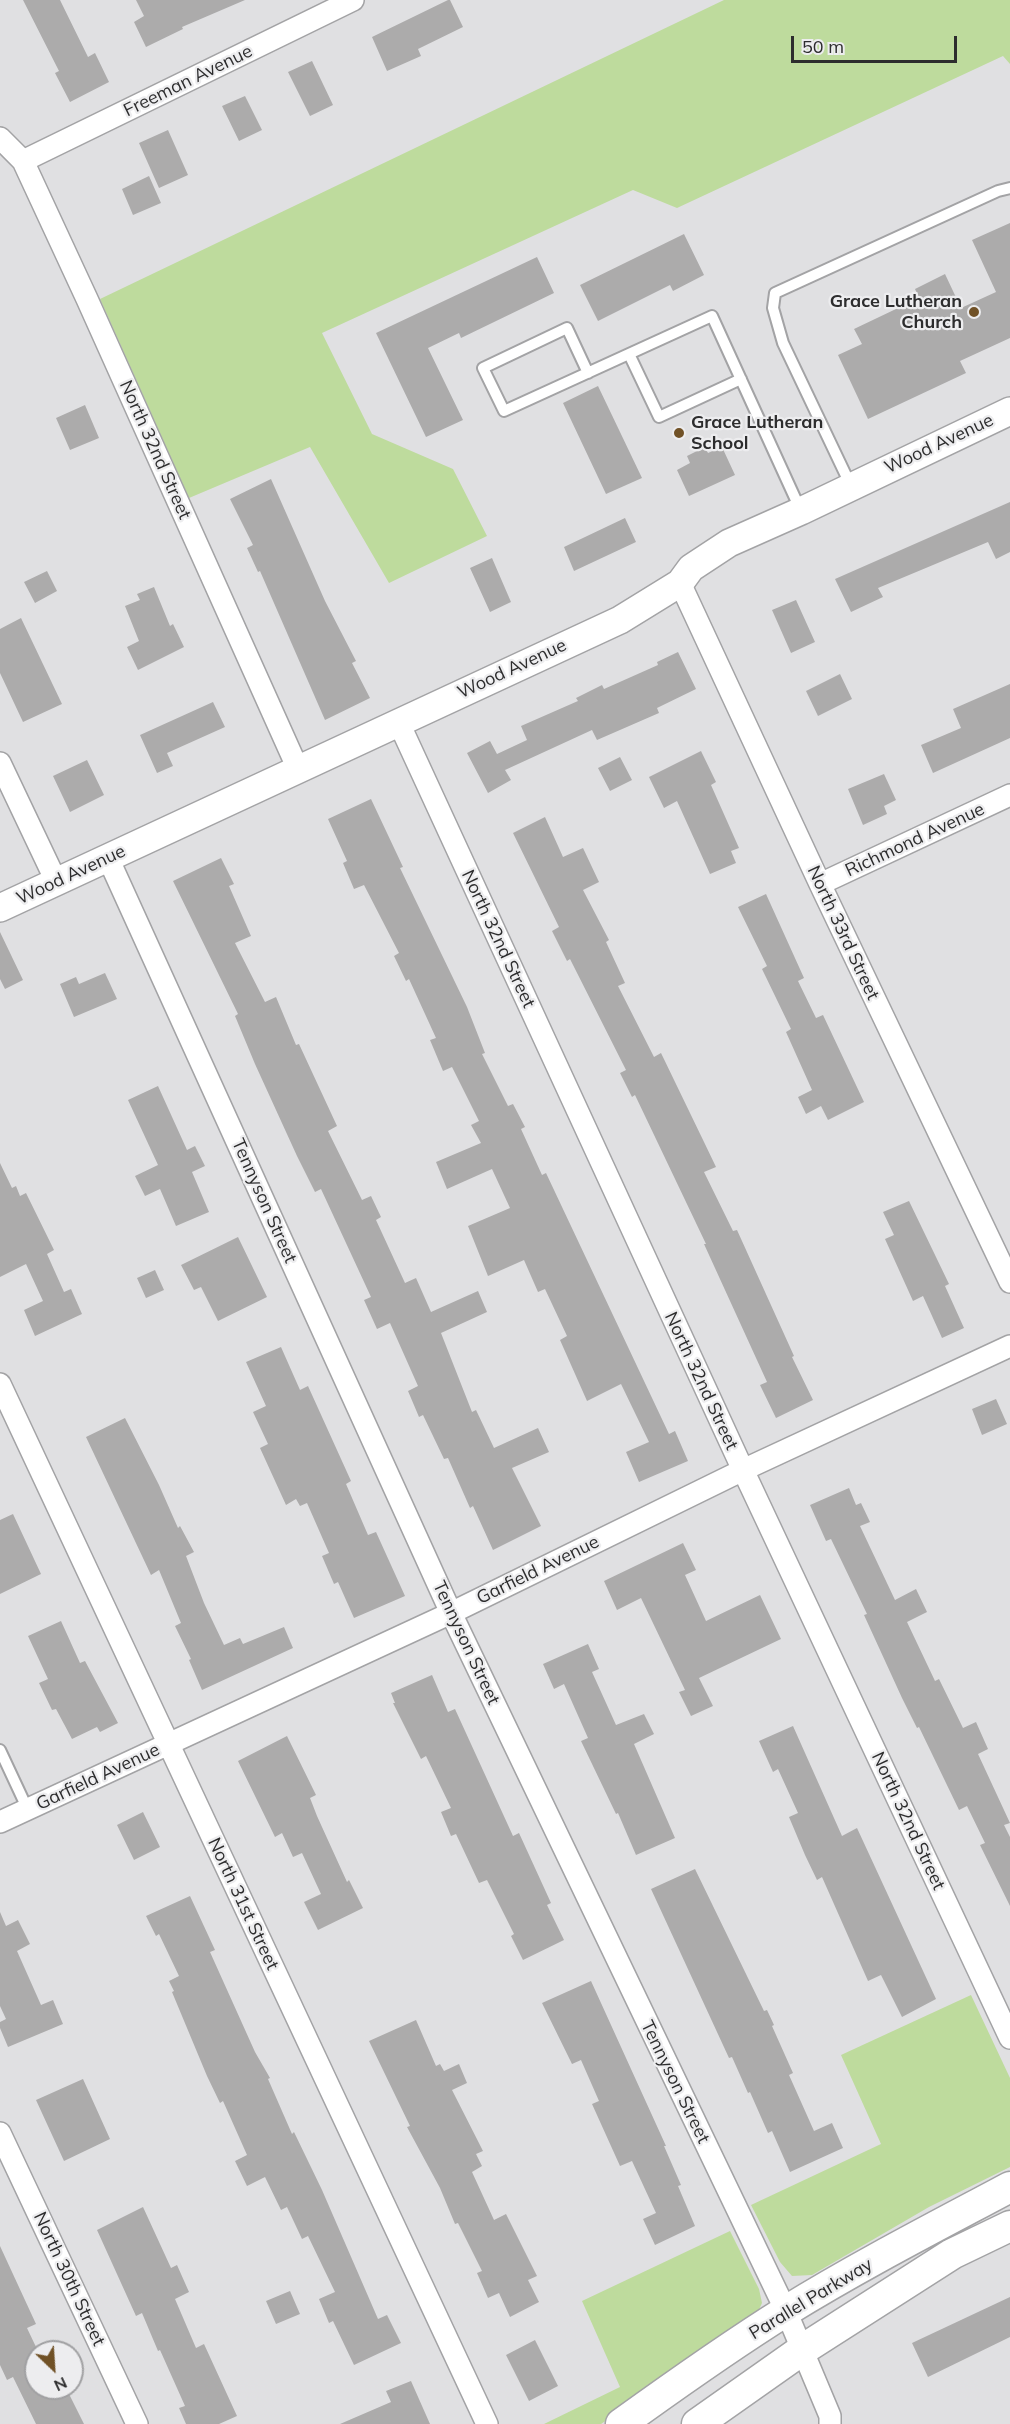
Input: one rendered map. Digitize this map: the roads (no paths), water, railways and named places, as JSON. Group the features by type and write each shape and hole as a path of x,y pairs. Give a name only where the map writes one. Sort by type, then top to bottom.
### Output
{"main road":[{"name":"Parallel Parkway","path":"621,2424 786,2311 1010,2187"},
{"name":"Parallel Parkway","path":"697,2424 802,2350 952,2254 1010,2226"}],"street":[{"name":"Freeman Avenue","path":"23,161 353,0"},
{"name":"North 32nd Street","path":"0,138 23,161 298,769"},
{"name":"Wood Avenue","path":"0,908 398,721 620,620 680,583 691,568 729,543 1010,411"},
{"name":"North 33rd Street","path":"680,583 820,884 1010,1282"},
{"name":"North 32nd Street","path":"398,721 742,1470 1010,2038"},
{"path":"0,763 56,881"},
{"name":"Richmond Avenue","path":"820,884 1010,795"},
{"name":"Tennyson Street","path":"108,858 451,1613 786,2311 830,2415 830,2424"},
{"name":"Garfield Avenue","path":"0,1822 451,1613 742,1470 1010,1347"},
{"name":"North 31st Street","path":"0,1384 487,2424"},
{"name":"North 30th Street","path":"0,2133 137,2424"}],"lane":[{"path":"851,486 783,344 773,308 775,293 998,191 1010,188"},
{"path":"588,373 567,328 483,368 504,411 588,373 712,316 801,511"},
{"path":"629,354 659,417 741,379"},
{"path":"0,1750 28,1810"}],"place":[{"name":"Grace Lutheran Church","path":"974,312"},
{"name":"Grace Lutheran School","path":"679,433"}]}
